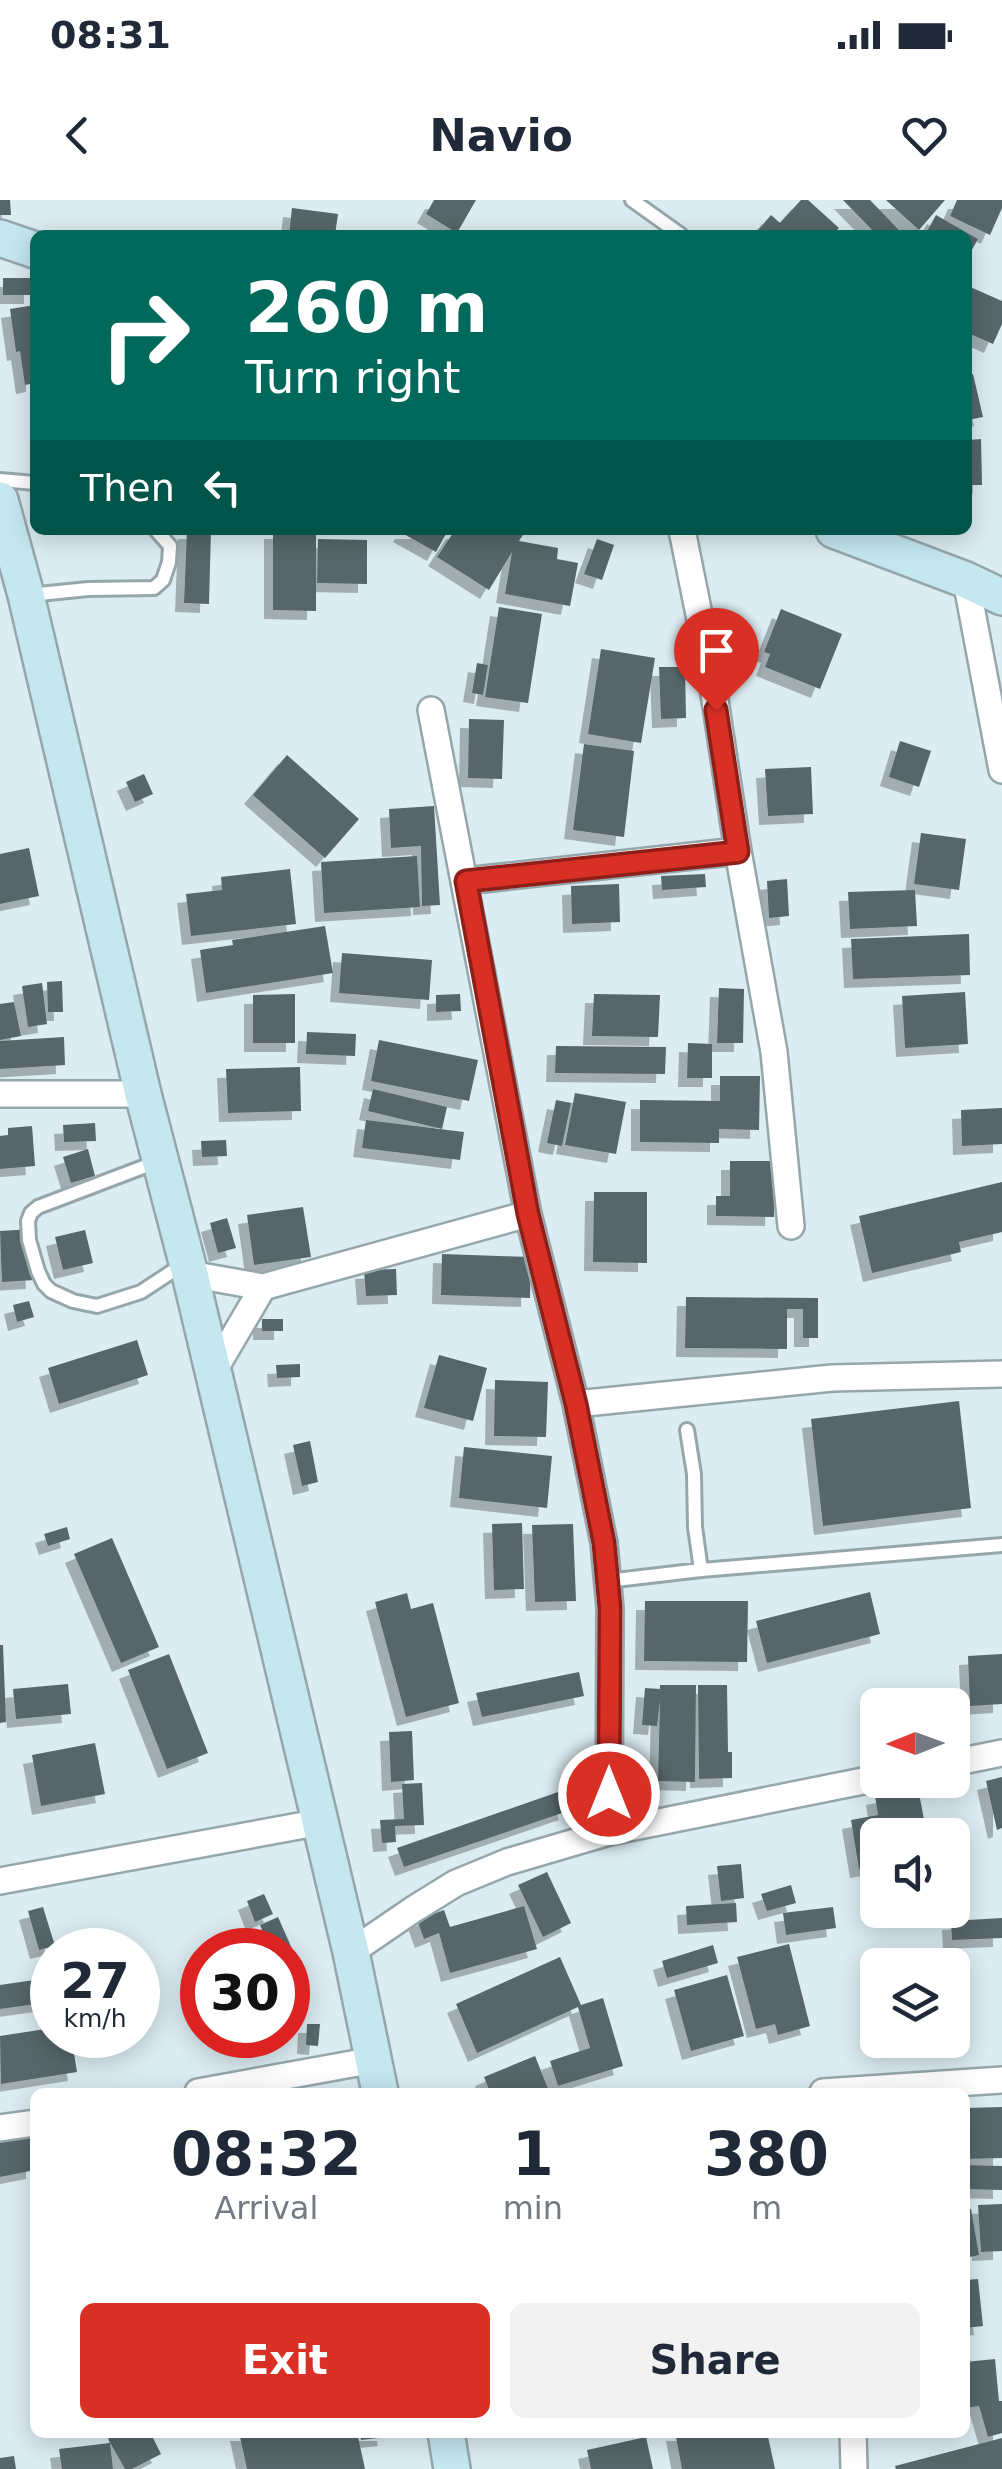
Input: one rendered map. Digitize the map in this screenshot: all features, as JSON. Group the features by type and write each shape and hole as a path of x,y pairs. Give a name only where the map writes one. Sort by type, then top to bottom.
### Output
{"main road":[{"path":"0,238 30,248"},
{"path":"0,500 321,1822 377,2076"},
{"path":"847,535 1002,597"},
{"path":"447,2438 452,2469"}],"street":[{"path":"683,535 711,674 774,1052 791,1226"},
{"path":"966,580 1002,770"},
{"path":"431,710 528,1214 576,1404 604,1543 610,1608 609,1832"},
{"path":"466,881 738,852"},
{"path":"0,1094 143,1094"},
{"path":"188,1268 263,1287 528,1214"},
{"path":"213,1372 263,1287"},
{"path":"576,1404 832,1378 1002,1374"},
{"path":"970,1759 1002,1753"},
{"path":"351,1952 456,1883 507,1862 609,1832 860,1782"},
{"path":"0,1881 321,1822"},
{"path":"243,2088 377,2076"},
{"path":"890,2088 1002,2080"},
{"path":"0,2128 30,2124"},
{"path":"853,2438 854,2469"}],"lane":[{"path":"632,200 674,230"},
{"path":"0,480 30,483"},
{"path":"26,595 88,588 154,588 163,580 169,562 170,546 160,535"},
{"path":"160,1161 38,1207 28,1221 33,1258 51,1291 97,1306 141,1292 188,1268"},
{"path":"687,1430 701,1570"},
{"path":"608,1582 701,1570 1002,1545"}],"building":[{"path":"0,200 10,200 11,215 0,215"},
{"path":"434,200 476,200 459,230 426,214"},
{"path":"801,200 808,200 839,228 758,230 771,215 780,223"},
{"path":"843,200 870,200 899,230 872,230"},
{"path":"886,200 945,200 919,230"},
{"path":"957,200 1002,200 990,235 950,216"},
{"path":"292,208 338,214 336,230 290,230"},
{"path":"936,215 962,230 928,230"},
{"path":"3,278 30,278 30,295 3,295"},
{"path":"972,288 1002,301 1002,324 993,344 972,335"},
{"path":"30,306 30,384 25,385 20,351 16,352 10,309"},
{"path":"972,374 983,417 972,419"},
{"path":"981,439 982,485 972,485 972,440"},
{"path":"187,535 211,535 209,604 184,603"},
{"path":"273,535 316,535 316,611 273,610"},
{"path":"406,535 445,535 436,552"},
{"path":"452,535 523,535 519,541 558,548 557,559 578,563 570,606 505,594 512,552 489,590 437,557"},
{"path":"318,539 367,540 367,584 317,583"},
{"path":"597,539 614,545 602,580 584,574"},
{"path":"499,607 542,614 528,703 485,697"},
{"path":"781,609 842,634 820,689 765,667 770,654 764,652"},
{"path":"601,649 655,658 641,743 588,734"},
{"path":"477,663 488,665 483,695 472,693"},
{"path":"659,667 685,667 686,718 661,719"},
{"path":"469,719 504,720 502,779 468,778"},
{"path":"900,741 931,751 919,787 889,777"},
{"path":"584,744 634,751 624,837 573,830"},
{"path":"287,755 359,819 325,858 253,795"},
{"path":"811,767 813,814 768,816 765,769"},
{"path":"144,774 153,794 135,802 126,782"},
{"path":"434,806 440,905 422,906 421,846 391,848 389,809"},
{"path":"921,833 966,839 959,890 914,884"},
{"path":"29,848 39,896 0,904 0,854"},
{"path":"417,856 420,907 324,913 321,862"},
{"path":"290,869 296,924 191,936 186,894 222,890 221,877"},
{"path":"705,874 706,887 662,890 661,876"},
{"path":"787,879 789,916 769,918 767,881"},
{"path":"619,884 620,922 572,924 571,886"},
{"path":"915,890 917,926 850,929 848,892"},
{"path":"325,926 333,973 206,993 200,950 233,945 232,940"},
{"path":"969,934 970,975 853,979 851,939"},
{"path":"342,953 432,960 429,1000 339,993"},
{"path":"62,981 63,1012 48,1012 47,982"},
{"path":"42,983 47,1024 28,1027 22,986"},
{"path":"719,988 744,989 743,1043 717,1043"},
{"path":"965,992 968,1044 905,1048 902,996"},
{"path":"295,994 295,1043 253,1043 253,995"},
{"path":"460,994 461,1011 436,1012 436,995"},
{"path":"594,994 660,995 658,1037 592,1036"},
{"path":"14,1002 21,1036 0,1040 0,1004"},
{"path":"307,1032 356,1034 355,1056 306,1054"},
{"path":"64,1037 65,1065 0,1069 0,1041"},
{"path":"379,1040 478,1060 469,1101 371,1081"},
{"path":"688,1043 712,1044 712,1078 687,1078"},
{"path":"556,1046 666,1047 665,1074 555,1073"},
{"path":"300,1067 301,1111 228,1113 226,1069"},
{"path":"720,1076 760,1076 759,1130 719,1129 719,1143 640,1142 640,1100 720,1101"},
{"path":"373,1089 447,1107 442,1129 368,1111"},
{"path":"575,1093 626,1102 616,1154 565,1145"},
{"path":"556,1100 571,1103 562,1146 547,1143"},
{"path":"1002,1108 1002,1144 962,1146 961,1110"},
{"path":"366,1120 464,1132 460,1160 362,1148"},
{"path":"95,1123 96,1141 64,1142 63,1125"},
{"path":"32,1126 35,1166 0,1169 0,1136 8,1135 8,1128"},
{"path":"226,1140 227,1156 202,1157 201,1141"},
{"path":"88,1149 95,1176 71,1183 63,1157"},
{"path":"730,1161 775,1161 774,1217 716,1216 716,1196 730,1196"},
{"path":"1002,1182 1002,1232 959,1242 961,1252 872,1273 859,1216"},
{"path":"594,1192 647,1192 647,1263 593,1262"},
{"path":"303,1207 311,1257 254,1265 247,1215"},
{"path":"227,1218 236,1248 218,1253 210,1223"},
{"path":"32,1229 35,1280 2,1282 0,1231"},
{"path":"85,1230 93,1263 63,1270 55,1237"},
{"path":"442,1254 531,1257 530,1298 441,1295"},
{"path":"396,1269 397,1295 366,1296 364,1270"},
{"path":"686,1297 818,1298 818,1338 803,1338 803,1309 787,1309 787,1349 685,1348"},
{"path":"29,1301 34,1317 17,1322 13,1305"},
{"path":"262,1319 283,1319 283,1331 262,1331"},
{"path":"137,1340 148,1375 59,1404 48,1368"},
{"path":"439,1355 487,1368 473,1421 424,1408"},
{"path":"300,1364 300,1377 277,1378 276,1365"},
{"path":"495,1380 548,1382 546,1437 494,1436"},
{"path":"959,1401 971,1508 823,1526 811,1419"},
{"path":"310,1441 318,1482 302,1486 293,1445"},
{"path":"464,1447 552,1456 547,1508 459,1498"},
{"path":"522,1523 524,1589 494,1590 492,1524"},
{"path":"573,1524 576,1601 535,1602 532,1525"},
{"path":"67,1527 70,1539 48,1546 44,1534"},
{"path":"112,1538 159,1647 121,1663 74,1554"},
{"path":"870,1592 880,1634 767,1663 756,1621"},
{"path":"407,1593 411,1609 433,1603 459,1703 406,1717 375,1602"},
{"path":"645,1601 748,1601 747,1662 644,1661"},
{"path":"0,1645 6,1722 0,1723"},
{"path":"169,1654 208,1753 167,1769 128,1670"},
{"path":"1002,1654 1002,1704 970,1706 968,1656"},
{"path":"579,1672 584,1696 482,1717 476,1693"},
{"path":"68,1684 71,1714 16,1719 13,1689"},
{"path":"660,1685 696,1685 695,1782 658,1781 660,1701 657,1726 642,1725 645,1688 660,1689"},
{"path":"698,1685 727,1685 732,1778 699,1779"},
{"path":"412,1731 414,1780 391,1782 389,1732"},
{"path":"95,1743 105,1794 41,1806 32,1755"},
{"path":"1002,1777 1002,1828 997,1830 986,1781"},
{"path":"422,1783 424,1825 395,1826 396,1842 382,1843 380,1820 404,1819 402,1784"},
{"path":"561,1791 568,1811 404,1867 397,1848"},
{"path":"875,1798 920,1798 924,1818 862,1818 878,1815"},
{"path":"860,1818 860,1869 859,1869 851,1820"},
{"path":"741,1864 744,1898 721,1901 717,1866"},
{"path":"547,1872 571,1923 543,1937 518,1885"},
{"path":"791,1885 796,1903 767,1911 761,1894"},
{"path":"264,1894 273,1914 255,1922 247,1901"},
{"path":"736,1903 737,1922 687,1925 686,1906"},
{"path":"524,1906 537,1949 450,1973 439,1933 424,1939 417,1920 444,1910 450,1927"},
{"path":"43,1907 49,1928 33,1928 28,1911"},
{"path":"833,1907 836,1928 786,1935 783,1913"},
{"path":"278,1917 283,1928 261,1928 260,1925"},
{"path":"1002,1918 1002,1938 952,1940 951,1928 970,1928 970,1920"},
{"path":"789,1944 810,2026 778,2035 775,2024 756,2029 737,1957"},
{"path":"713,1945 718,1963 667,1978 662,1961"},
{"path":"560,1957 581,2005 603,1998 623,2066 558,2086 550,2061 590,2048 578,2007 477,2053 456,2004"},
{"path":"727,1975 744,2036 691,2051 674,1990"},
{"path":"30,1981 30,2005 0,2009 0,1985"},
{"path":"310,2024 320,2024 318,2046 310,2045"},
{"path":"30,2031 30,2058 75,2058 77,2072 1,2084 0,2036"},
{"path":"535,2056 548,2088 488,2088 484,2077"},
{"path":"1002,2107 1002,2158 970,2159 970,2108"},
{"path":"30,2136 30,2171 0,2177 0,2141"},
{"path":"970,2165 1002,2166 1002,2190 970,2189"},
{"path":"1002,2204 1002,2251 981,2252 978,2205"},
{"path":"970,2209 979,2255 970,2257"},
{"path":"978,2279 983,2326 970,2327 970,2280"},
{"path":"995,2359 1002,2401 1002,2433 988,2437 979,2406 970,2407 970,2362"},
{"path":"153,2438 161,2454 125,2469 108,2439"},
{"path":"240,2438 358,2438 365,2469 247,2469"},
{"path":"646,2438 653,2469 591,2469 587,2450"},
{"path":"676,2438 768,2438 775,2469 682,2469"},
{"path":"1002,2438 1002,2469 895,2466"},
{"path":"110,2443 113,2469 62,2469 59,2449"},
{"path":"14,2456 16,2469 0,2469 0,2458"}],"route":[{"path":"609,1794 610,1608 604,1543 576,1404 528,1214 466,881 738,852 716,710"}]}
